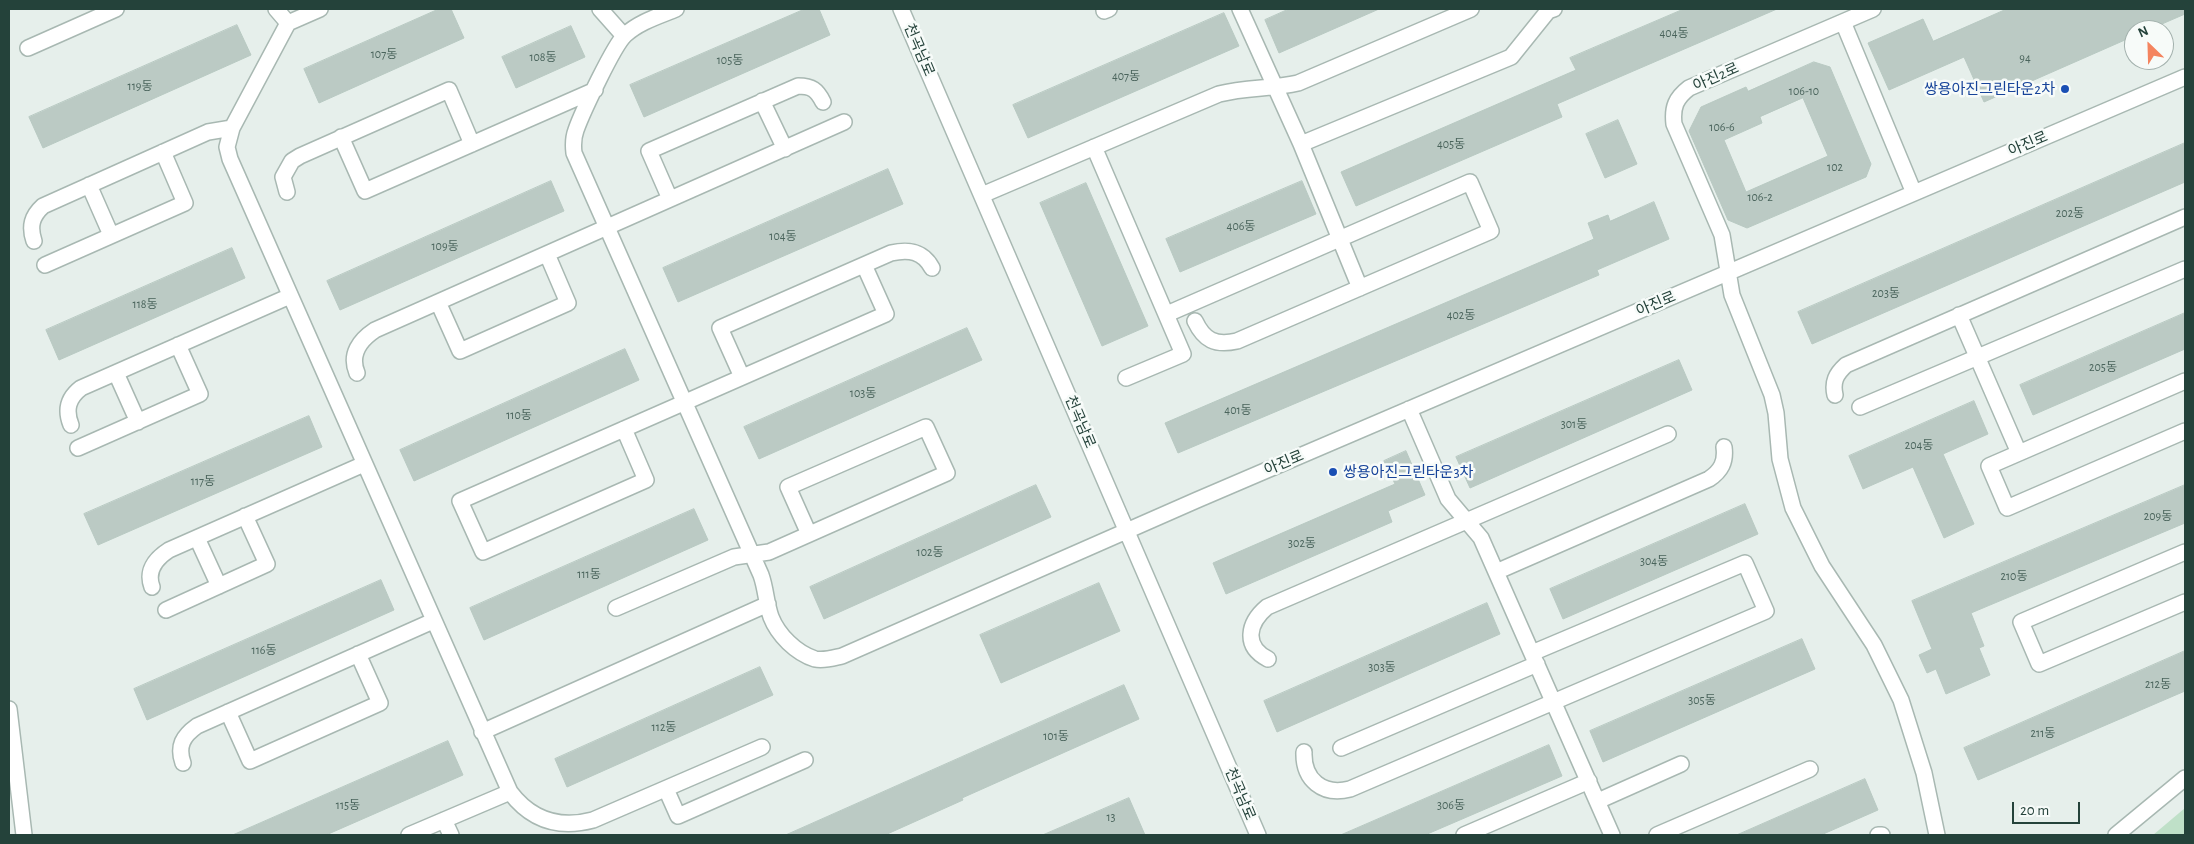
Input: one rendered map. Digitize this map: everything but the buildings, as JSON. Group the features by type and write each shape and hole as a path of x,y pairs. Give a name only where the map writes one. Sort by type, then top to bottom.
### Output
{"street":[{"path":"28,48 116,9"},
{"path":"276,9 288,23"},
{"path":"320,9 288,23 232,128 227,147 230,158 290,296 510,792 519,804 532,815 549,822 578,824 593,820 762,747"},
{"path":"600,9 624,36 636,27 676,9"},
{"name":"천곡남로","path":"901,9 1258,835"},
{"path":"1104,9 1104,11 1109,9"},
{"path":"1240,9 1301,144 1360,288"},
{"path":"982,195 1219,94 1238,89 1274,87 1298,83 1470,9"},
{"name":"아진2로","path":"1872,9 1689,88 1680,95 1674,104 1672,113 1674,124 1722,235 1728,273 1737,310 1772,395 1776,413 1780,459 1792,508 1822,566 1874,645 1901,700 1924,773 1937,835"},
{"path":"1301,144 1511,57 1550,10"},
{"path":"1843,22 1914,193"},
{"name":"아진로","path":"624,36 614,50 576,130 573,146 578,163 752,554 765,585 774,624 788,642 800,651 816,659 828,660 842,656 1409,409 2185,77"},
{"path":"670,199 649,151 798,86 813,88 823,102"},
{"path":"287,192 283,177 292,161 312,150 449,90 472,144"},
{"path":"341,137 365,191 595,90"},
{"path":"762,101 785,149"},
{"path":"357,373 354,366 354,356 358,346 364,337 375,330 844,122"},
{"path":"34,240 31,229 36,213 48,204 208,132 232,128"},
{"path":"1094,147 1184,354 1126,378"},
{"path":"45,264 185,203 163,152"},
{"path":"1166,314 1470,182 1491,231 1246,338 1218,344 1205,337 1195,320"},
{"path":"89,185 111,236"},
{"path":"1835,395 1833,383 1836,376 1846,365 2185,217"},
{"path":"742,377 720,328 891,253 904,250 916,252 927,258 932,268"},
{"path":"438,302 460,351 568,303 547,254"},
{"path":"624,429 646,480 483,552 460,502 684,402 886,314 864,265"},
{"path":"1860,407 2185,269"},
{"path":"72,425 68,418 68,405 75,393 290,296"},
{"path":"1959,315 2019,453"},
{"path":"78,448 200,394 178,345"},
{"path":"116,373 138,422"},
{"path":"2185,381 1989,466 2007,508 2185,431"},
{"path":"1409,409 1448,499 1481,538 1598,801 1607,834"},
{"path":"616,608 734,557 769,552 947,474 926,426 788,487 809,534"},
{"path":"1268,658 1260,654 1253,645 1251,634 1251,626 1257,616 1267,608 1668,434"},
{"path":"1496,572 1709,479 1723,465 1725,457 1724,447"},
{"path":"152,587 149,574 151,568 161,555 364,464"},
{"path":"166,610 267,564 245,516"},
{"path":"197,538 219,586"},
{"path":"2185,552 2021,622 2040,664 2185,602"},
{"path":"1304,752 1304,762 1314,782 1325,789 1336,792 1350,789 1766,611 1745,563 1341,748"},
{"path":"482,732 768,604"},
{"path":"183,763 180,749 188,733 196,726 433,621"},
{"path":"228,712 250,761 259,757 380,703 358,654"},
{"path":"9,709 24,835"},
{"path":"666,789 678,816 805,760"},
{"path":"1598,801 1681,764"},
{"path":"1658,835 1810,768"},
{"path":"2116,835 2185,778"},
{"path":"1464,835 1589,781"},
{"path":"409,835 510,792"},
{"path":"444,820 451,835"}],"green space":[{"path":"2185,808 2185,835 2153,835"}],"place":[{"name":"쌍용아진그린타운2차","path":"2065,89"},
{"name":"쌍용아진그린타운3차","path":"1333,472"}]}
